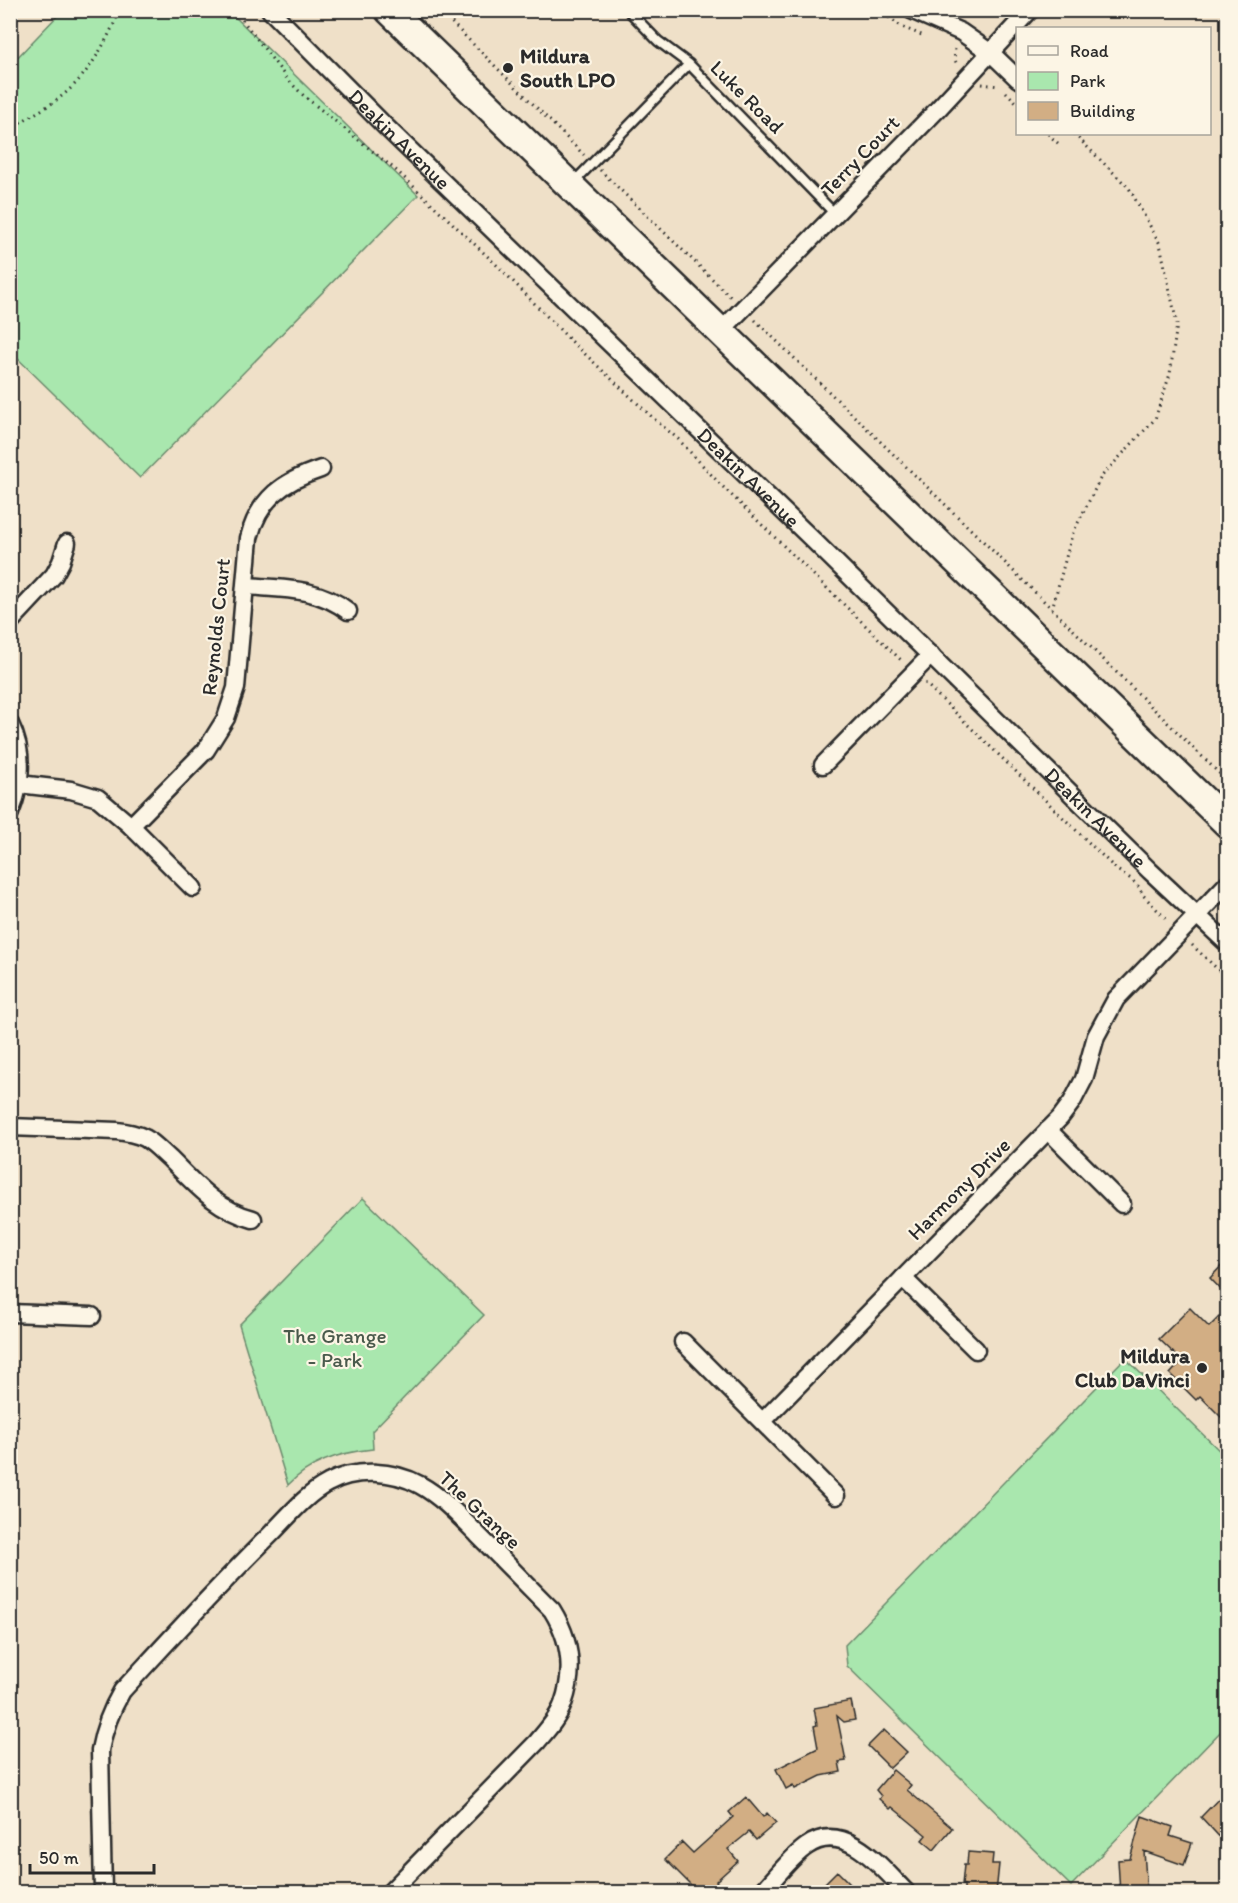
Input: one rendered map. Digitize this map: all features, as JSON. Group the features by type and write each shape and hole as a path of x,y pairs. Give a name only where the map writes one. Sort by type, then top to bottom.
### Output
{"highway":[{"path":"389,10 1227,824"}],"street":[{"name":"Deakin Avenue","path":"270,10 386,127 1227,944"},
{"path":"911,10 961,33 991,53 1016,78"},
{"name":"Terry Court","path":"720,332 969,76 1030,10"},
{"name":"Reynolds Court","path":"131,826 206,750 226,718 236,688 249,537 253,520 260,508 285,484 321,469"},
{"path":"10,622 54,575 67,543"},
{"path":"246,586 302,590 335,600 348,610"},
{"path":"824,765 931,655"},
{"path":"10,724 20,758 19,784 10,813"},
{"path":"19,784 71,790 98,798 131,826 193,888"},
{"name":"Harmony Drive","path":"763,1421 1060,1118 1072,1102 1084,1079 1096,1036 1116,999 1227,883"},
{"path":"10,1127 133,1133 157,1147 213,1201 237,1215 252,1219"},
{"path":"1048,1130 1122,1204"},
{"path":"903,1278 976,1350"},
{"path":"10,1313 92,1316"},
{"path":"683,1342 836,1496"},
{"name":"The Grange","path":"103,1893 100,1750 111,1709 122,1690 247,1557 309,1496 328,1483 364,1473 384,1473 402,1477 434,1493 552,1610 562,1627 568,1647 568,1687 563,1705 554,1722 390,1893"},
{"path":"762,1893 806,1846 816,1841 834,1838 845,1841 867,1854 906,1893"}],"lane":[{"name":"Luke Road","path":"628,10 658,41 689,64 835,213"},
{"path":"570,186 689,64"}],"path":[{"path":"10,129 42,111 76,84 102,47 120,10"},
{"path":"235,10 288,80 304,96 397,171 503,272 568,338 678,439 720,484 1117,870 1131,879 1148,901 1227,979"},
{"path":"439,10 1227,782"},
{"path":"879,10 902,27 930,38"},
{"path":"947,45 955,49 956,63 980,86 981,84 998,84 1016,103"},
{"path":"1049,135 1060,145"},
{"path":"1052,609 1072,536 1101,477 1155,419 1170,374 1177,324 1160,244 1129,188 1075,135"}],"green space":[{"path":"63,10 229,11 418,195 140,478 11,352 11,64"},
{"name":"The Grange - Park","path":"363,1198 484,1315 372,1431 373,1449 338,1456 316,1464 288,1485 239,1325"},
{"path":"1125,1358 1227,1458 1227,1725 1071,1886 847,1666 845,1645"}],"building":[{"path":"1227,1260 1227,1296 1210,1278"},
{"name":"Mildura Club DaVinci","path":"1190,1308 1209,1327 1227,1309 1227,1423 1200,1396 1196,1400 1170,1374 1182,1361 1159,1339"},
{"path":"851,1701 855,1720 844,1722 837,1716 846,1761 839,1762 841,1772 821,1776 795,1789 793,1785 786,1789 776,1769 818,1748 814,1708"},
{"path":"884,1730 907,1752 890,1768 868,1746"},
{"path":"893,1770 911,1785 907,1790 952,1828 934,1850 922,1840 926,1835 879,1799 881,1796 876,1790"},
{"path":"1227,1790 1227,1845 1201,1817"},
{"path":"746,1797 763,1817 767,1813 776,1823 756,1840 749,1832 728,1849 738,1861 716,1881 719,1885 711,1893 699,1893 665,1859 682,1842 693,1853 733,1817 729,1812"},
{"path":"1142,1816 1173,1827 1170,1836 1192,1843 1184,1865 1144,1851 1147,1893 1120,1893 1118,1860 1130,1859"},
{"path":"968,1852 993,1854 992,1864 999,1864 996,1893 964,1893 964,1885 962,1885"},
{"path":"837,1871 859,1893 828,1893 822,1886"}],"place":[{"name":"Mildura South LPO","path":"508,68"},
{"name":"Mildura Club DaVinci","path":"1202,1368"}]}
